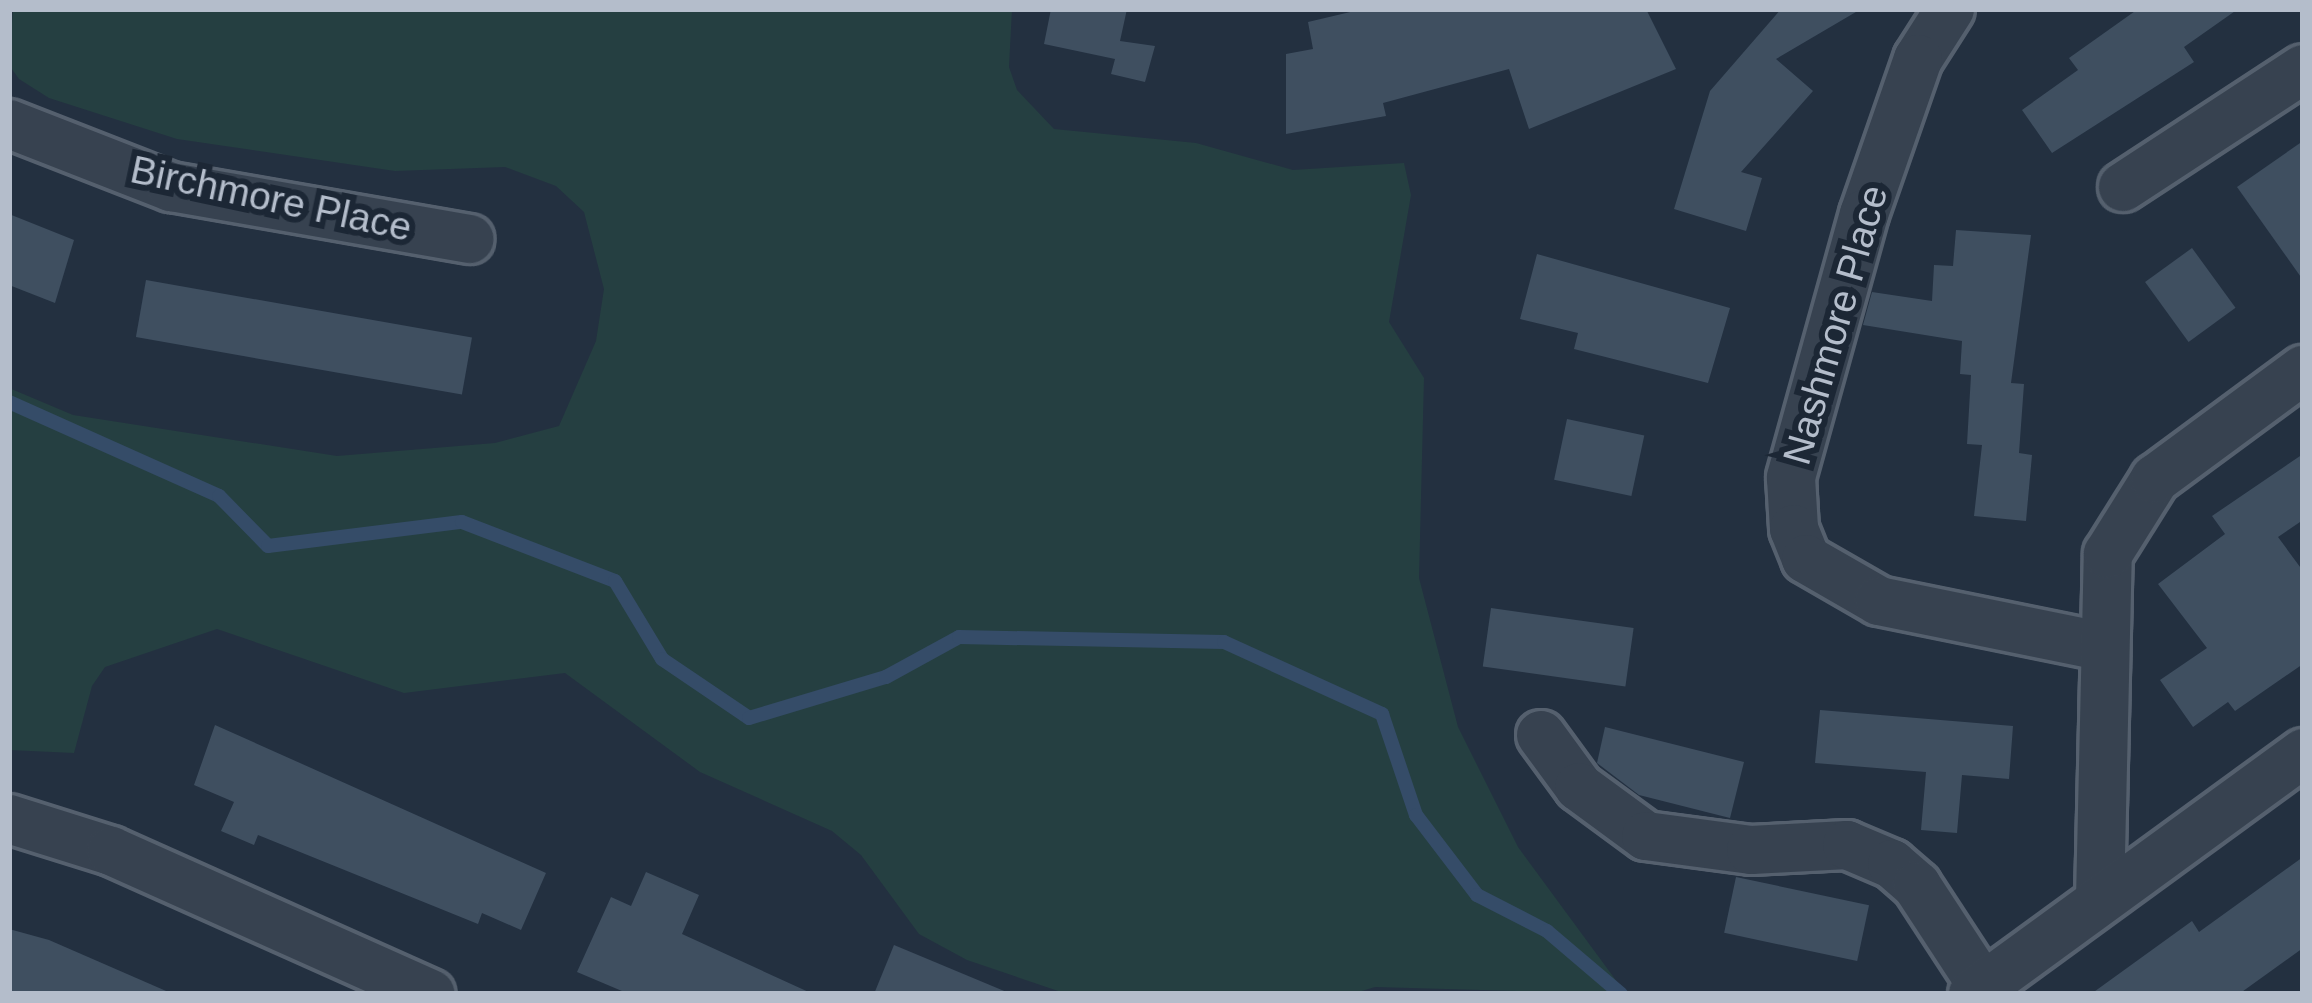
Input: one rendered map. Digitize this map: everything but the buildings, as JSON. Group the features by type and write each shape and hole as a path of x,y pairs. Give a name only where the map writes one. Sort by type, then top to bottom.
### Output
{"street":[{"name":"Nashmore Place","path":"1950,9 1918,59 1844,281 1791,478 1794,529 1806,559 1879,602 2101,646"},
{"path":"2123,188 2303,69"},
{"name":"Birchmore Place","path":"9,124 171,187 469,239"},
{"path":"2100,898 2101,646 2108,554 2140,497 2303,370"},
{"path":"1541,735 1579,787 1646,836 1751,850 1847,845 1892,864 1917,886 1978,990 2303,753"},
{"path":"9,819 111,851 431,994"}],"green space":[{"path":"13,9 1012,9 1009,67 1017,90 1054,129 1196,143 1293,170 1404,163 1411,195 1389,322 1424,378 1419,578 1458,727 1518,847 1626,994 1375,987 1352,994 1067,994 967,960 919,934 861,855 832,831 700,772 565,673 404,693 217,629 105,667 92,686 74,753 9,750 9,388 73,415 337,456 495,443 559,426 596,341 604,289 584,212 556,186 505,167 395,171 177,139 49,98 19,79 9,65"}],"waterway":[{"path":"9,402 219,496 268,546 462,522 615,581 662,659 749,718 886,677 959,637 1224,642 1382,714 1416,815 1477,895 1547,931 1621,994"}]}
